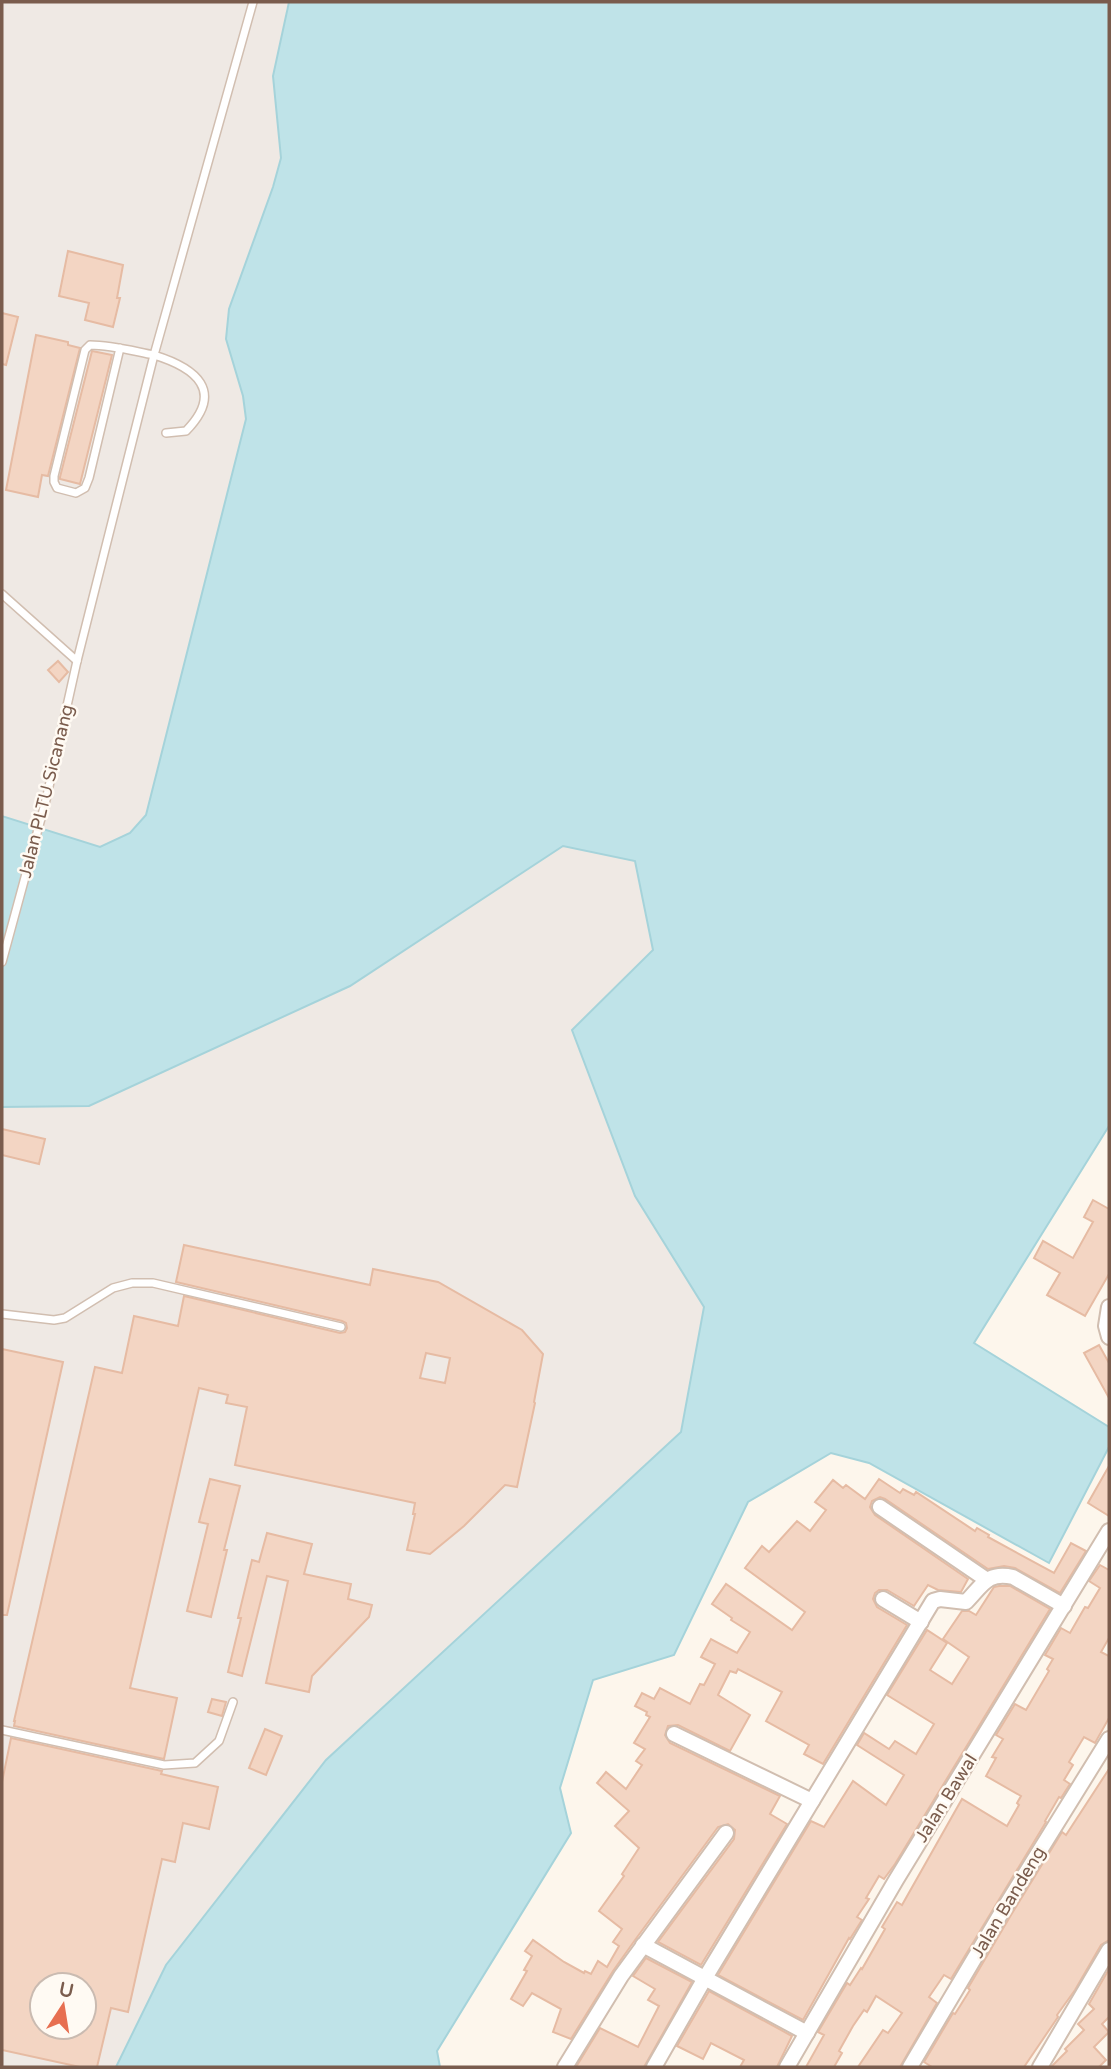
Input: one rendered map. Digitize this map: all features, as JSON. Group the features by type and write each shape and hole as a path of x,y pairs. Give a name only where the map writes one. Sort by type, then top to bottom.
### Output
{"street":[{"path":"1109,1307 1106,1326 1109,1337"},
{"path":"880,1507 986,1580"},
{"name":"Jalan Bawal","path":"787,2067 896,1880 1109,1531"},
{"path":"654,2067 705,1978 936,1599 966,1602 986,1580 999,1576 1013,1577 1064,1606"},
{"path":"883,1599 921,1622"},
{"path":"674,1734 812,1801"},
{"name":"Jalan Bandeng","path":"910,2067 1109,1739"},
{"path":"565,2067 621,1976 726,1833"},
{"path":"643,1945 807,2033"},
{"path":"1040,2067 1109,1950"}],"lane":[{"name":"Jalan PLTU Sicanang","path":"2,962 46,800 77,661 154,355 253,2"},
{"path":"120,348 85,488 76,493 57,488 54,477 85,350 90,345 120,348 170,360 203,384 204,406 198,419 187,431 166,433"},
{"path":"2,594 77,661"},
{"path":"2,1314 54,1320 65,1318 113,1288 132,1283 153,1283 341,1327"},
{"path":"2,1730 164,1765 195,1763 219,1741 233,1702"}],"shaded area":[{"path":"2,2 289,2 286,10 281,158 229,309 226,339 243,397 246,419 146,815 130,833 101,847 2,816"},
{"path":"556,807 680,838 735,1307 682,1486 192,2067 2,2067 2,1060"}],"water":[{"path":"289,2 1109,2 1109,1126 974,1343 1109,1427 1109,1447 1049,1563 869,1463 831,1453 748,1502 674,1655 593,1680 560,1788 571,1833 437,2051 440,2067 116,2067 166,1965 326,1760 681,1432 704,1307 635,1196 572,1030 653,950 635,861 563,846 350,986 89,1106 2,1107 2,816 100,847 130,833 146,815 246,419 243,396 226,339 229,309 281,158 273,76"}],"building":[{"path":"68,251 123,265 117,298 120,298 113,327 85,320 89,303 59,296"},
{"path":"2,313 18,317 6,365 2,364"},
{"path":"36,335 68,342 68,345 80,348 48,476 42,475 38,497 6,490"},
{"path":"92,351 112,355 80,484 60,477"},
{"path":"58,661 68,672 59,682 48,670"},
{"path":"2,1129 45,1139 39,1164 2,1155"},
{"path":"1093,1200 1109,1209 1109,1274 1085,1316 1047,1295 1060,1273 1034,1258 1043,1241 1073,1258 1093,1222 1084,1217"},
{"path":"184,1245 370,1285 373,1269 438,1282 522,1330 543,1354 517,1487 505,1485 464,1526 430,1554 407,1550 415,1503 235,1465 247,1407 226,1403 228,1395 199,1388 130,1688 177,1698 164,1759 14,1726 95,1367 122,1373 134,1316 178,1326 184,1296 340,1333 347,1328 342,1321 176,1282","holes":["426,1353 450,1358 445,1383 420,1378"]},
{"path":"1099,1345 1109,1363 1109,1398 1084,1353"},
{"path":"2,1349 63,1362 7,1615 2,1615"},
{"path":"1109,1466 1109,1516 1088,1503"},
{"path":"210,1479 240,1486 211,1617 187,1611 208,1524 199,1522"},
{"path":"879,1479 900,1493 903,1489 914,1495 916,1492 975,1531 977,1528 989,1535 988,1537 1054,1573 1071,1543 1086,1551 1060,1593 1015,1568 1004,1566 988,1569 885,1499 880,1497 872,1501 870,1507 875,1515 968,1579 961,1592 938,1590 928,1585 914,1606 887,1590 875,1593 873,1599 877,1607 907,1625 823,1764 804,1754 809,1745 766,1721 782,1692 738,1669 736,1673 730,1671 718,1695 750,1715 730,1751 678,1725 668,1726 665,1735 670,1743 780,1796 770,1814 787,1824 701,1965 658,1942 734,1839 735,1830 728,1824 718,1827 635,1940 571,2039 553,2032 561,2009 532,1993 523,2006 511,1999 527,1971 524,1970 532,1956 525,1951 533,1940 564,1962 591,1974 598,1961 607,1967 619,1946 613,1942 622,1929 599,1911 624,1876 622,1874 639,1848 615,1826 629,1811 597,1783 606,1772 626,1789 642,1765 636,1761 645,1749 634,1743 650,1717 646,1715 647,1712 635,1706 642,1693 654,1699 660,1688 690,1704 700,1684 704,1685 715,1664 701,1657 711,1639 737,1653 750,1632 712,1604 726,1584 792,1630 805,1612 745,1568 762,1546 769,1552 797,1521 810,1531 826,1510 815,1502 833,1480 843,1488 846,1485 865,1499"},
{"path":"267,1533 312,1544 304,1574 351,1584 348,1599 372,1605 369,1617 312,1676 309,1692 266,1683 288,1581 267,1576 242,1676 228,1672 252,1560 259,1562"},
{"path":"1100,1565 1109,1570 1109,1638 1101,1652 1109,1656 1109,1718 1095,1743 1084,1737 1069,1762 1073,1765 1064,1780 1070,1784 1061,1798 1059,1797 951,1979 944,1975 929,1997 937,2003 900,2067 858,2067 883,2030 888,2033 902,2013 876,1996 867,2012 864,2010 853,2026 839,2051 842,2053 834,2067 806,2067 824,2035 818,2032 847,1983 850,1985 862,1969 897,1902 902,1905 962,1799 1007,1826 1021,1796 986,1776 996,1758 992,1757 1003,1739 996,1735 1015,1704 1026,1710 1049,1671 1047,1669 1053,1659 1045,1655 1061,1628 1070,1633 1100,1588 1089,1581"},
{"path":"1010,1586 1050,1609 895,1864 884,1879 879,1876 857,1917 862,1920 803,2020 718,1975 811,1821 824,1827 853,1781 886,1805 904,1775 857,1745 864,1733 889,1749 895,1741 916,1754 934,1724 887,1695 927,1630 947,1643 930,1670 952,1684 969,1657 943,1639 962,1611 976,1615 994,1587"},
{"path":"212,1699 226,1702 222,1716 208,1712"},
{"path":"265,1729 282,1736 266,1775 249,1768"},
{"path":"11,1738 162,1771 161,1774 218,1787 209,1829 183,1823 175,1862 162,1859 128,2012 111,2008 97,2067 80,2067 2,2050 2,1782"},
{"path":"1109,1769 1109,1940 1101,1945 1024,2067 932,2067 924,2062 970,1990 968,1988 1011,1915 1062,1832 1066,1835"},
{"path":"646,1958 692,1982 644,2067 576,2067 600,2028 638,2047 659,2006 648,2000 655,1989 633,1976"},
{"path":"1109,1969 1109,2017 1102,2024 1109,2032 1094,2047 1106,2060 1099,2067 1051,2067 1084,2030 1078,2024 1094,2009 1089,2004"},
{"path":"709,1991 792,2036 777,2067 740,2067 744,2060 711,2043 703,2059 677,2046"}]}
